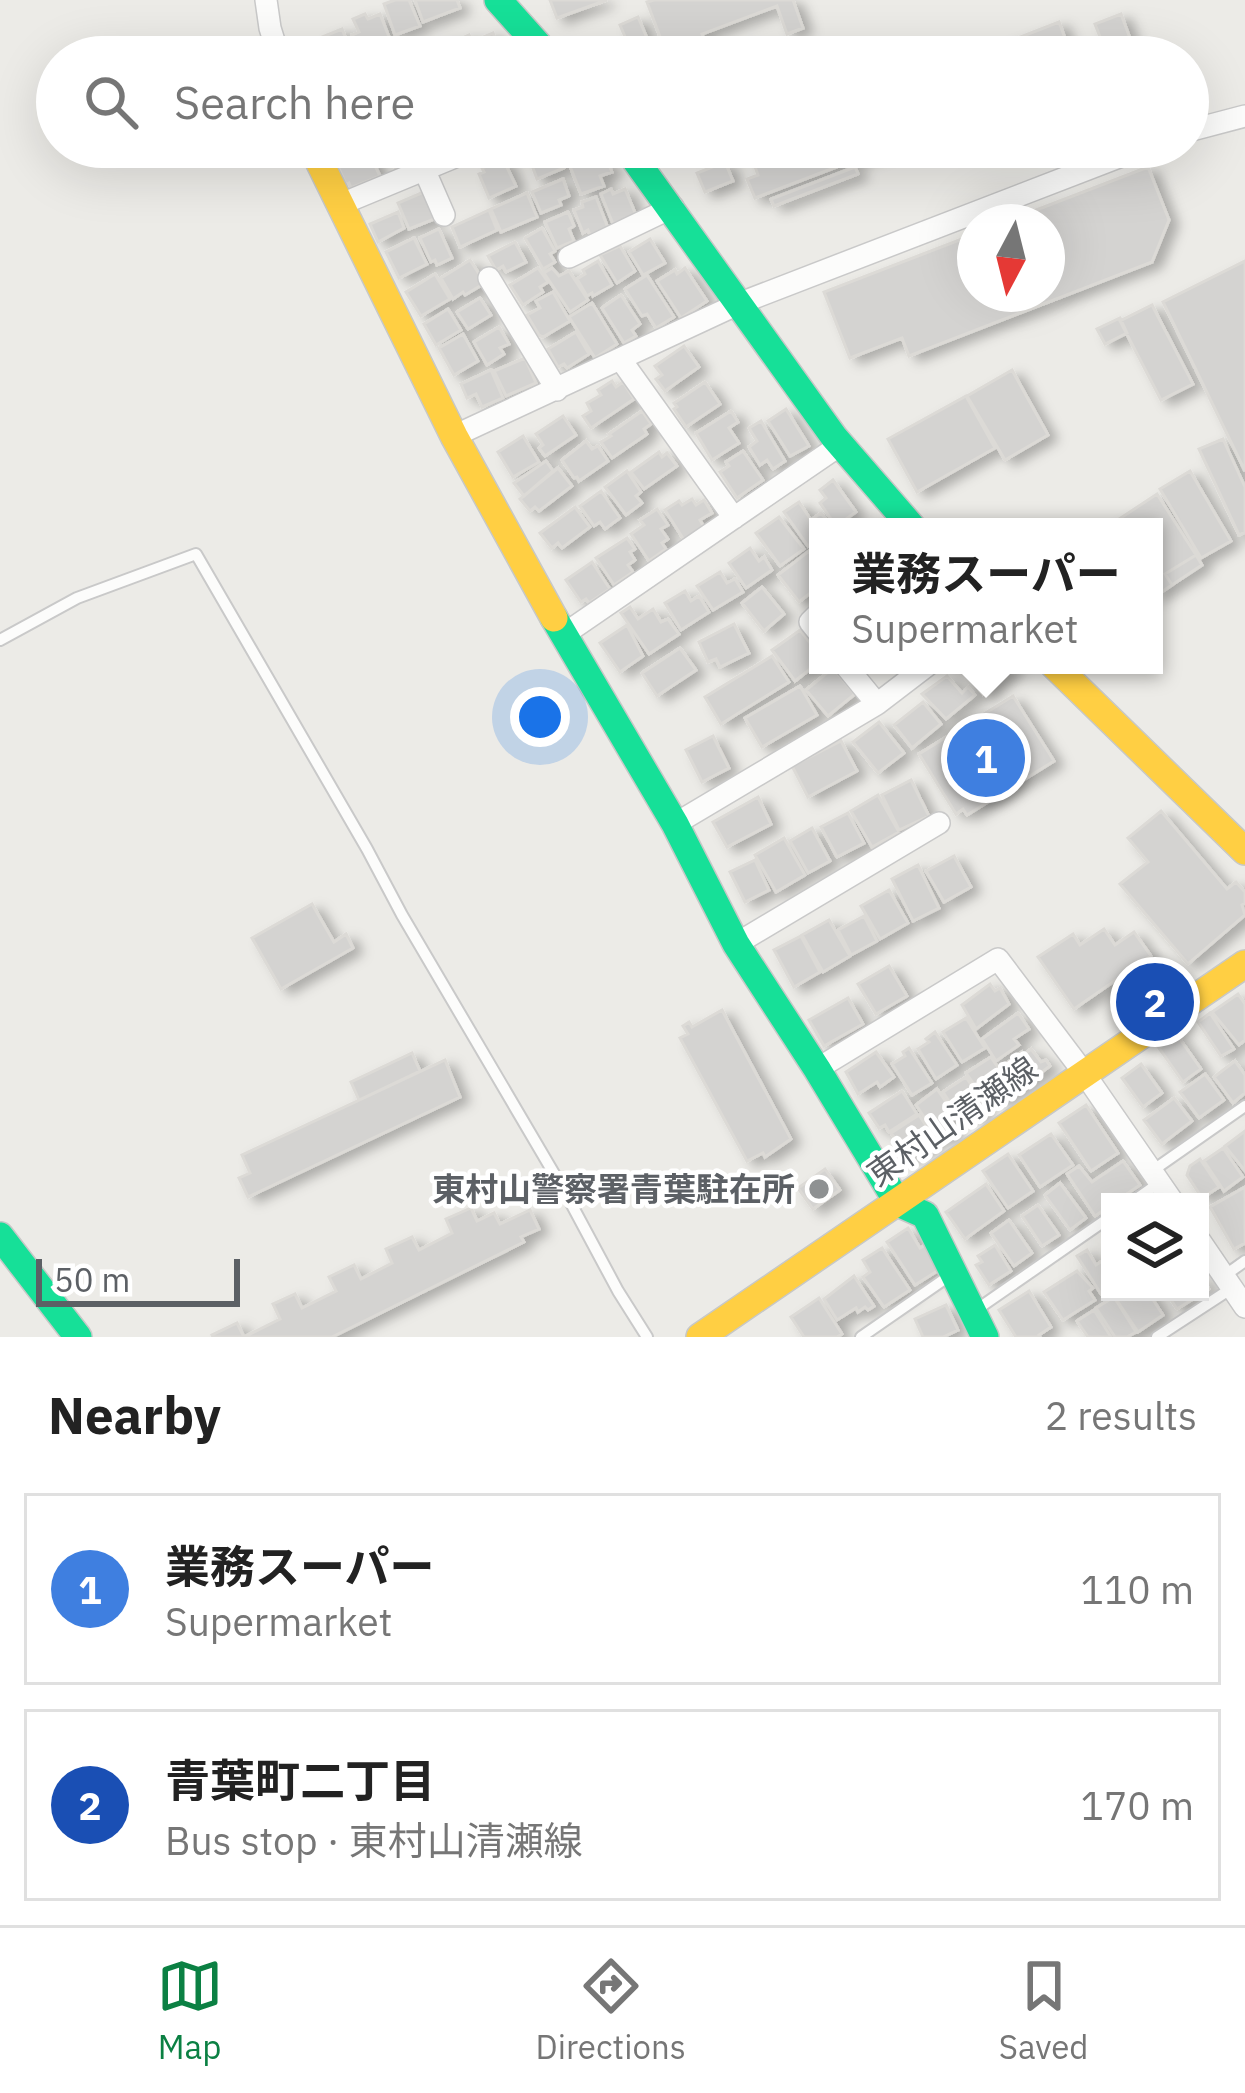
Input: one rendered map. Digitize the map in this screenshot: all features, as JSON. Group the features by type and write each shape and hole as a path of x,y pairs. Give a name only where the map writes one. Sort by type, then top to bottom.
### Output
{"street":[{"path":"266,0 272,36"},
{"path":"498,0 530,36"},
{"path":"1209,125 1245,116"},
{"path":"322,168 454,436 674,824 736,944 898,1203 925,1215 979,1324"},
{"path":"643,168 840,445 902,518"},
{"path":"454,436 738,304 1091,168"},
{"path":"339,205 424,169 444,214"},
{"path":"569,257 674,207"},
{"path":"489,278 557,390"},
{"path":"620,360 734,518"},
{"path":"563,635 840,445"},
{"path":"853,674 878,704"},
{"path":"674,824 878,704 916,674"},
{"path":"1063,674 1245,851"},
{"path":"736,944 939,824"},
{"path":"817,1069 998,958 1167,1193"},
{"name":"東村山清瀬線","path":"700,1337 1245,964"},
{"path":"0,1236 78,1337"},
{"path":"1209,1254 1233,1290"}],"lane":[{"path":"0,640 77,598 196,554 647,1337"},
{"path":"1141,1193 1245,1106"},
{"path":"979,1324 1101,1224"},
{"path":"1156,1337 1233,1290 1245,1261"},
{"path":"861,1337 953,1273"}],"building":[{"path":"409,0 420,26 395,35 384,4"},
{"path":"415,0 457,0 460,8 423,22"},
{"path":"550,0 607,0 557,18"},
{"path":"793,0 803,28 787,34 777,6 703,36 660,36 647,2"},
{"path":"380,14 389,36 352,36 359,32 353,19"},
{"path":"1121,14 1129,36 1100,36 1095,24"},
{"path":"638,17 646,36 625,36 620,25"},
{"path":"1059,22 1064,36 1023,36"},
{"path":"339,168 376,168 380,176 351,188"},
{"path":"482,168 507,168 516,186 489,198 479,174"},
{"path":"533,168 564,168 537,179"},
{"path":"571,168 610,168 612,172 600,176 604,186 581,194"},
{"path":"728,168 733,181 705,192 697,173"},
{"path":"756,168 834,168 755,198 747,179 758,175"},
{"path":"852,168 858,174 774,206 771,199"},
{"path":"1148,168 1169,220 1152,262 1065,296 1065,204 1052,204"},
{"path":"563,179 569,196 541,213 532,192"},
{"path":"611,189 613,194 625,189 636,215 613,224 601,194"},
{"path":"426,191 437,218 409,229 398,203"},
{"path":"527,193 537,217 501,232 491,209"},
{"path":"596,197 608,228 590,235 588,230 583,233 574,210"},
{"path":"489,210 497,230 460,247 452,227"},
{"path":"398,212 404,228 378,242 370,224"},
{"path":"568,212 574,241 557,248 545,222"},
{"path":"542,228 555,251 550,254 555,262 543,269 525,238"},
{"path":"439,229 452,258 437,265 420,238"},
{"path":"414,238 427,264 399,278 386,252"},
{"path":"650,239 665,263 643,275 629,252"},
{"path":"957,241 957,312 1023,312 909,356 902,338 850,358 824,292"},
{"path":"515,242 526,262 506,272 503,266 496,270 488,256"},
{"path":"620,246 635,271 617,283 600,255"},
{"path":"470,260 485,283 453,299 441,278"},
{"path":"598,261 612,285 587,296 577,279"},
{"path":"1245,261 1245,471 1163,302"},
{"path":"538,268 548,282 540,287 543,292 523,305 510,285"},
{"path":"552,268 559,276 569,271 588,300 570,312 544,273"},
{"path":"685,268 707,301 681,318 657,281"},
{"path":"435,274 450,299 421,316 406,292"},
{"path":"647,275 674,317 656,328 625,289"},
{"path":"553,292 570,321 543,337 527,315 540,308 536,301"},
{"path":"621,295 640,324 632,330 636,336 624,343 602,308"},
{"path":"480,298 491,315 468,329 457,312"},
{"path":"592,303 617,344 595,358 569,317"},
{"path":"1152,305 1193,384 1161,400 1120,321"},
{"path":"448,309 461,330 436,345 424,324"},
{"path":"1120,318 1127,333 1105,344 1097,329"},
{"path":"499,327 509,344 500,348 504,354 487,365 474,342"},
{"path":"576,332 589,354 567,368 564,364 558,367 548,349"},
{"path":"463,334 478,361 454,375 439,348"},
{"path":"684,346 699,367 665,391 656,379 662,375 655,366"},
{"path":"525,358 536,383 506,396 494,371"},
{"path":"491,370 503,398 482,407 476,394 467,398 461,384"},
{"path":"1012,370 1048,435 1005,460 967,396"},
{"path":"612,381 616,387 623,382 634,399 591,428 583,416 591,411 587,403"},
{"path":"705,382 720,404 686,427 674,403"},
{"path":"966,396 995,448 917,492 888,439"},
{"path":"786,409 809,446 790,456 768,421"},
{"path":"642,411 651,424 644,429 647,434 612,458 601,442"},
{"path":"731,411 738,422 729,428 739,443 712,460 696,433"},
{"path":"563,416 576,435 545,456 536,434"},
{"path":"761,421 785,461 773,469 767,460 760,465 749,447 757,441 749,428"},
{"path":"523,436 539,462 513,477 498,452"},
{"path":"1223,439 1245,487 1245,532 1239,535 1199,449"},
{"path":"586,441 592,449 598,446 608,461 579,481 562,460"},
{"path":"743,451 763,480 737,498 720,472"},
{"path":"659,452 662,457 667,453 677,466 644,489 631,472"},
{"path":"546,461 553,471 524,496 514,483"},
{"path":"558,468 572,486 539,511 535,507 530,511 520,499"},
{"path":"627,471 641,492 636,496 642,503 626,515 605,487"},
{"path":"1190,471 1231,541 1201,558 1160,489"},
{"path":"833,480 856,512 847,518 830,518 820,503 826,498 820,490"},
{"path":"601,491 620,518 605,529 600,522 594,526 580,506"},
{"path":"1157,494 1196,555 1165,574 1172,585 1163,591 1163,518 1121,518"},
{"path":"692,499 696,505 704,500 712,513 700,520 704,527 684,540 665,510"},
{"path":"799,502 810,518 808,546 784,512"},
{"path":"575,507 590,527 562,548 558,543 552,548 540,533"},
{"path":"657,509 668,525 661,529 668,539 662,543 666,549 649,561 631,534 644,525 640,520"},
{"path":"779,517 804,549 780,566 756,533"},
{"path":"627,538 635,549 630,552 635,560 628,565 633,572 614,585 596,558"},
{"path":"750,548 772,570 746,588 729,563"},
{"path":"809,551 809,594 799,602 778,575"},
{"path":"1196,555 1202,565 1172,585 1165,574"},
{"path":"592,562 610,589 589,603 581,602 566,580"},
{"path":"720,572 727,583 735,579 743,592 713,610 697,586"},
{"path":"762,587 784,614 764,631 742,603"},
{"path":"685,591 691,601 699,596 709,612 681,630 665,603"},
{"path":"630,607 638,619 653,609 661,622 668,619 679,634 649,654 621,613"},
{"path":"734,624 749,653 720,667 716,659 708,662 699,642"},
{"path":"627,625 643,656 620,672 600,643"},
{"path":"800,630 809,642 809,670 795,681 772,650"},
{"path":"680,648 696,670 657,696 642,673"},
{"path":"772,656 789,682 721,724 705,697"},
{"path":"826,674 838,674 855,694 828,716 806,690"},
{"path":"969,674 1007,674 983,694"},
{"path":"947,676 962,693 968,687 975,695 946,719 922,694"},
{"path":"800,686 817,715 762,747 745,718"},
{"path":"1013,696 1054,761 967,815 963,809 956,814 919,754"},
{"path":"923,702 941,724 912,748 894,725"},
{"path":"879,722 904,753 878,773 853,742"},
{"path":"713,736 729,768 702,782 686,750"},
{"path":"841,741 857,771 808,797 792,766"},
{"path":"911,780 929,816 899,830 882,795"},
{"path":"878,795 899,832 872,847 851,811"},
{"path":"758,797 771,824 727,847 713,822"},
{"path":"1161,811 1227,889 1236,882 1245,892 1245,915 1188,964 1120,884 1148,862 1128,838"},
{"path":"848,813 864,843 837,857 821,827"},
{"path":"812,828 830,861 808,873 790,841"},
{"path":"784,838 805,875 776,892 755,855"},
{"path":"954,856 971,887 944,902 926,871"},
{"path":"755,860 769,890 745,902 730,872"},
{"path":"918,865 939,908 913,921 892,879"},
{"path":"889,890 908,923 880,939 861,906"},
{"path":"312,904 334,942 346,934 353,948 281,989 252,938"},
{"path":"864,916 877,941 851,955 838,930"},
{"path":"829,920 850,956 823,972 802,935"},
{"path":"1104,929 1115,945 1134,932 1151,956 1074,1009 1038,957 1073,934 1080,945"},
{"path":"801,936 820,972 794,987 774,950"},
{"path":"889,966 907,996 876,1014 858,984"},
{"path":"990,984 995,991 1000,988 1009,1004 976,1029 962,1005"},
{"path":"1238,994 1245,1004 1245,1040 1239,1045 1212,1012"},
{"path":"848,998 863,1024 824,1046 809,1020"},
{"path":"722,1010 791,1139 765,1157 763,1153 747,1161 680,1038 688,1034 683,1026 689,1022 692,1027"},
{"path":"1018,1013 1029,1029 1014,1039 1019,1045 996,1061 982,1039"},
{"path":"1210,1013 1234,1049 1221,1056 1198,1022"},
{"path":"966,1018 985,1048 962,1062 943,1032"},
{"path":"935,1032 957,1065 936,1079 918,1049"},
{"path":"1177,1035 1201,1069 1183,1082 1159,1048"},
{"path":"909,1048 932,1083 912,1095 892,1064"},
{"path":"1031,1049 1050,1066 1018,1090 1000,1068"},
{"path":"876,1052 894,1077 858,1094 846,1072"},
{"path":"412,1053 420,1071 359,1100 351,1082"},
{"path":"991,1057 1015,1093 999,1102 990,1088 981,1094 966,1073"},
{"path":"445,1060 460,1097 248,1197 239,1178 250,1173 242,1155"},
{"path":"1235,1061 1245,1075 1245,1093 1233,1103 1214,1077"},
{"path":"1141,1064 1162,1093 1143,1107 1122,1078"},
{"path":"1205,1074 1224,1100 1199,1118 1180,1092"},
{"path":"966,1077 985,1106 977,1119 962,1104 954,1109 943,1092"},
{"path":"937,1089 953,1112 945,1117 955,1133 947,1139 944,1134 938,1138 916,1105"},
{"path":"902,1091 917,1114 889,1132 885,1125 879,1128 869,1113"},
{"path":"1174,1098 1192,1121 1162,1144 1144,1120"},
{"path":"1086,1105 1118,1153 1091,1171 1059,1123"},
{"path":"919,1115 936,1141 909,1158 891,1133"},
{"path":"1245,1131 1245,1171 1225,1146"},
{"path":"1051,1134 1073,1165 1040,1187 1019,1155"},
{"path":"1223,1148 1243,1177 1224,1191 1204,1161"},
{"path":"1008,1154 1033,1191 1008,1208 983,1171"},
{"path":"1200,1159 1219,1187 1199,1193 1187,1175"},
{"path":"1123,1161 1140,1185 1128,1193 1101,1193 1101,1212 1095,1216 1067,1174 1079,1166 1092,1182"},
{"name":"東村山警察署青葉駐在所","path":"825,1169 840,1190 813,1209 798,1188"},
{"path":"1060,1183 1086,1218 1070,1230 1045,1195"},
{"path":"986,1184 1004,1211 965,1239 946,1212"},
{"path":"1245,1187 1245,1243 1234,1249 1210,1207"},
{"path":"1038,1205 1059,1235 1042,1246 1022,1216"},
{"path":"471,1208 477,1221 494,1213 500,1224 530,1210 539,1229 521,1237 524,1242 332,1337 244,1337 280,1319 273,1304 295,1294 302,1308 336,1291 329,1277 354,1265 361,1279 392,1263 386,1249 412,1237 419,1250 452,1233 446,1219"},
{"path":"1009,1220 1032,1253 1014,1266 991,1233"},
{"path":"908,1228 920,1248 927,1244 942,1268 915,1285 887,1242"},
{"path":"995,1245 1011,1271 989,1285 976,1265 982,1262 978,1256"},
{"path":"882,1248 910,1290 884,1307 863,1277 870,1272 863,1260"},
{"path":"1087,1250 1096,1265 1101,1262 1101,1294 1077,1256"},
{"path":"1077,1271 1093,1288 1089,1291 1095,1300 1063,1320 1044,1292"},
{"path":"854,1276 874,1306 858,1312 856,1308 837,1320 824,1299"},
{"path":"1029,1291 1051,1327 1040,1337 1016,1337 999,1310"},
{"path":"819,1298 842,1334 837,1337 804,1337 791,1317"},
{"path":"1117,1301 1154,1301 1163,1315 1138,1332"},
{"path":"1117,1301 1136,1332 1115,1337 1096,1308"},
{"path":"946,1305 958,1330 943,1337 923,1337 915,1319"},
{"path":"1094,1310 1111,1337 1088,1337 1077,1321"},
{"path":"237,1323 244,1337 213,1337 212,1335"}],"traffic: fast":[{"path":"498,0 530,36"},
{"path":"641,168 834,437 904,518"},
{"path":"554,618 675,824 736,944 898,1203 925,1215 985,1337"},
{"path":"0,1236 78,1337"}],"traffic: slow":[{"path":"322,168 454,436 554,618"},
{"path":"1063,674 1245,851"},
{"path":"700,1337 1245,964"}],"place":[{"name":"業務スーパー","path":"986,758"},
{"name":"青葉町二丁目","path":"1155,1002"},
{"name":"東村山警察署青葉駐在所","path":"819,1189"}]}
